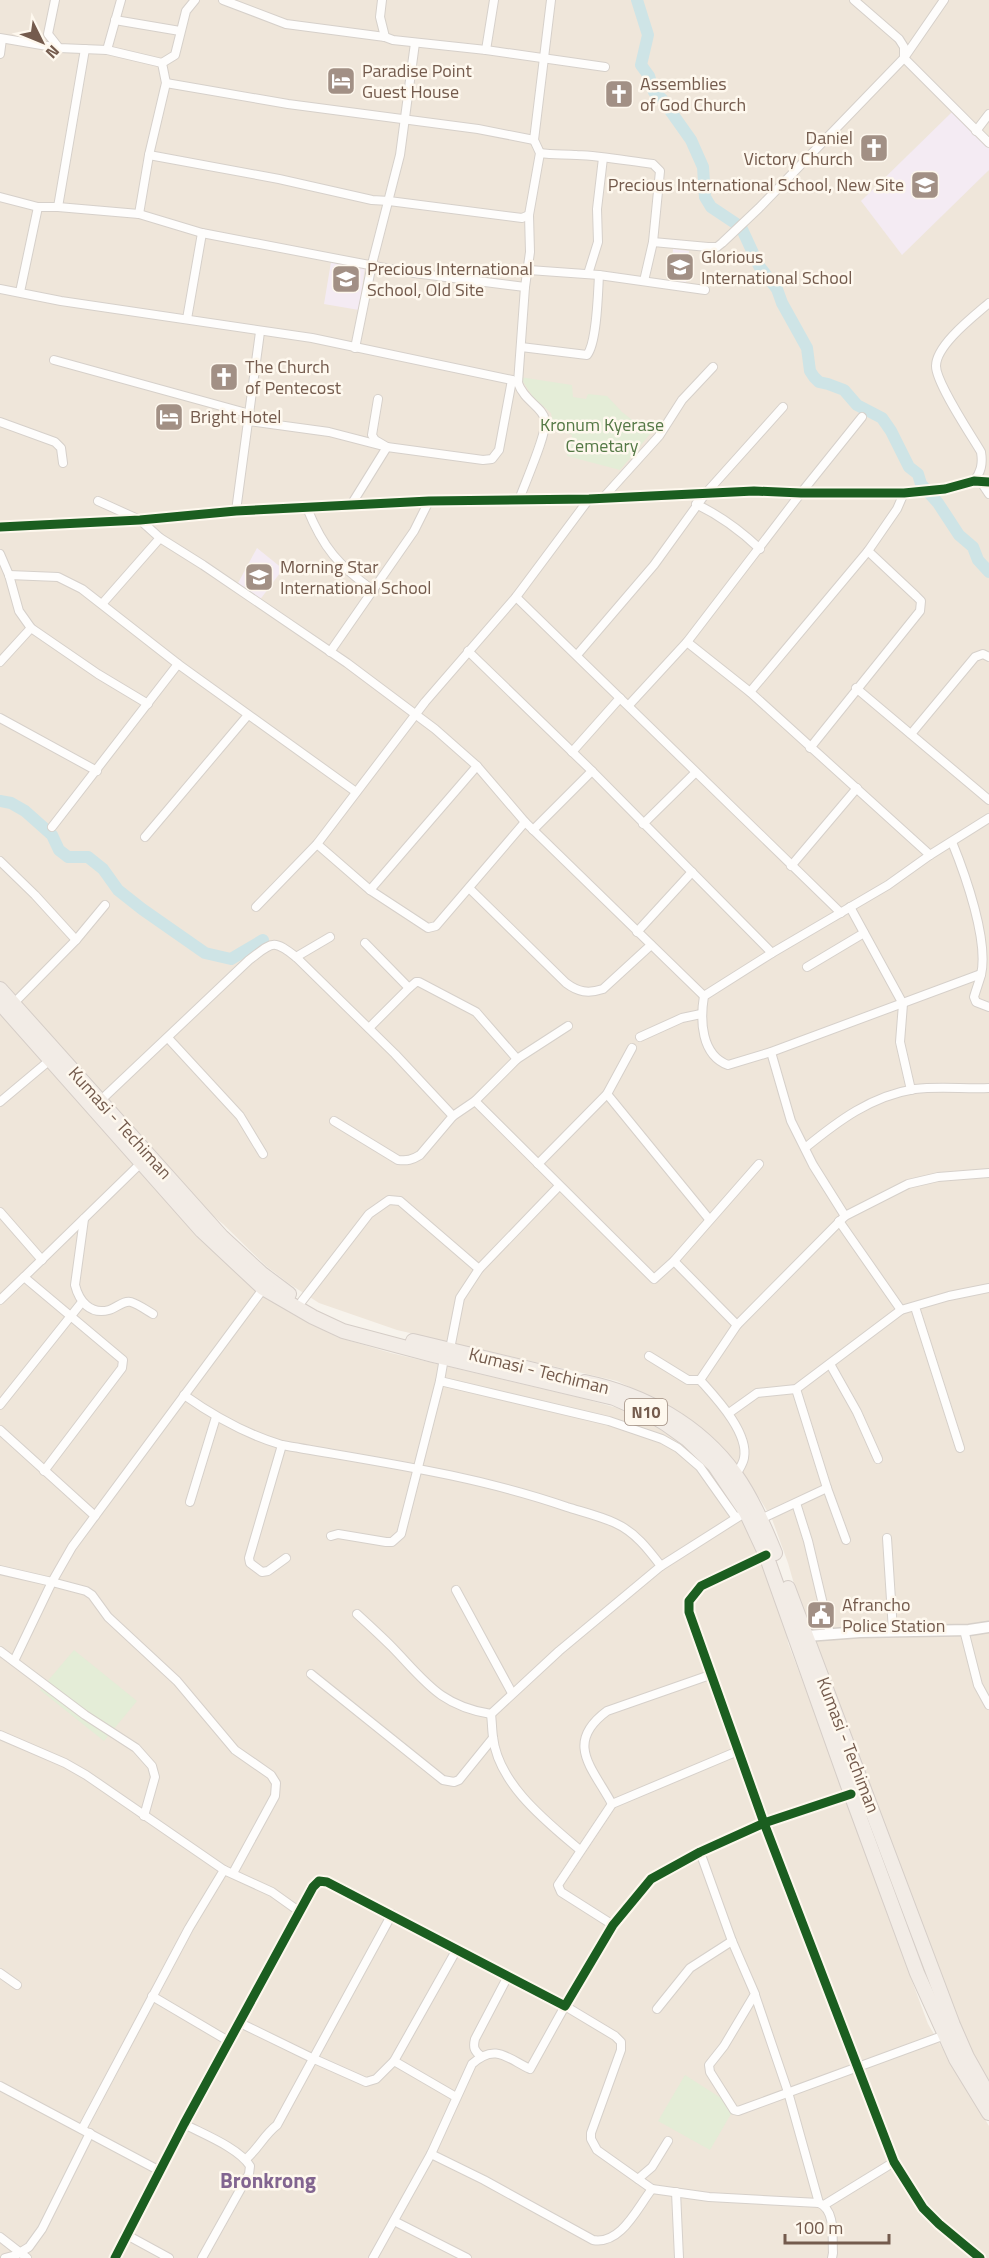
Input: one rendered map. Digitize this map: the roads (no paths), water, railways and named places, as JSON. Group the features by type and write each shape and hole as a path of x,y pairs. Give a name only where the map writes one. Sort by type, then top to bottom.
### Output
{"highway":[{"name":"Kumasi - Techiman","path":"0,989 7,1004 100,1101 266,1284 330,1315 371,1331 447,1353 606,1386 638,1397 693,1431 723,1459 736,1475 761,1519 953,2025 967,2057 989,2096"},
{"name":"N10","path":"7,1004 50,1060 210,1239 266,1284 313,1317 343,1331 447,1353 614,1398 648,1413 687,1439 709,1459 727,1481 741,1515 766,1555 917,1973 965,2074 989,2113"},
{"path":"894,1911 909,1906"}],"street":[{"path":"55,0 48,34 59,48"},
{"path":"107,50 121,0"},
{"path":"0,54 1,39 59,48 107,50 162,63 176,55 186,11 195,0"},
{"path":"223,0 286,24 385,37 415,44 486,50 604,67"},
{"path":"382,0 380,17 385,37"},
{"path":"486,50 494,0"},
{"path":"54,360 250,417 328,432 387,447 483,460 492,459 499,450 521,347 525,287 529,270 531,234 529,215 540,153 534,140 551,0"},
{"path":"854,0 899,39 904,47 904,58 989,143"},
{"path":"652,242 692,247 717,247 771,195 904,58 944,0"},
{"path":"115,20 180,31"},
{"path":"355,348 372,264 400,155 415,44"},
{"path":"58,207 85,49"},
{"path":"139,214 149,155 166,83 162,63"},
{"path":"166,83 288,104 478,129 534,140"},
{"path":"976,131 989,114"},
{"path":"540,153 603,158 658,166 660,171 652,242 644,281"},
{"path":"149,155 279,179 372,200 522,219 529,215"},
{"path":"588,274 598,242 597,209 603,158"},
{"path":"0,197 38,207 139,214 202,233 406,272 525,287"},
{"path":"20,292 38,207"},
{"path":"187,319 202,233"},
{"path":"529,270 599,275 705,290"},
{"path":"521,347 587,354 590,351 594,329 599,275"},
{"path":"0,289 61,301 312,338 515,381"},
{"path":"989,303 961,327 941,351 936,365 941,383 981,452 981,482 989,494"},
{"path":"237,510 260,332"},
{"path":"603,498 659,436 682,400 712,367"},
{"path":"515,381 522,394 546,420 519,500"},
{"path":"378,399 372,435 375,440 387,447"},
{"path":"577,655 654,565 696,504 783,407"},
{"path":"629,705 687,642 862,417"},
{"path":"0,422 55,442 62,448 63,463"},
{"path":"981,452 989,445"},
{"path":"351,505 387,447"},
{"path":"0,527 140,520 237,510 429,501 589,499 754,490 801,493 904,493 945,489 981,482"},
{"path":"750,692 868,551 897,509 904,493"},
{"path":"256,907 317,844 415,715 516,597 589,499"},
{"path":"98,501 140,520 160,538 330,652 415,715 477,766 525,822 704,996"},
{"path":"330,652 414,531 429,501"},
{"path":"696,504 719,515 760,549"},
{"path":"307,508 317,534 325,546 348,572 374,591"},
{"path":"102,604 160,538"},
{"path":"810,748 920,611 921,602 916,596 868,551"},
{"path":"0,554 20,611 31,628 98,674 148,704"},
{"path":"9,575 58,577 82,589 178,664 356,792"},
{"path":"516,597 841,913"},
{"path":"0,662 31,628"},
{"path":"687,642 750,692 930,855"},
{"path":"468,651 592,771 772,953"},
{"path":"911,734 975,657 983,654 989,657"},
{"path":"52,826 178,664"},
{"path":"856,688 989,800"},
{"path":"572,752 620,698"},
{"path":"145,837 248,715"},
{"path":"0,718 97,771"},
{"path":"370,890 477,766"},
{"path":"533,830 592,771"},
{"path":"643,824 695,773"},
{"path":"791,866 858,788"},
{"path":"981,974 771,1052 728,1065 713,1052 703,1034 701,1014 704,996 888,885 989,818"},
{"path":"317,844 370,890 428,928 436,926 525,822"},
{"path":"952,842 968,882 980,941 981,974 974,997 976,1002 989,1007"},
{"path":"0,861 76,940"},
{"path":"637,932 692,872"},
{"path":"470,888 566,983 580,992 603,989 651,945"},
{"path":"7,1004 76,940 105,905"},
{"path":"850,907 903,1004 900,1042 911,1090"},
{"path":"807,967 864,933"},
{"path":"296,957 330,937"},
{"path":"364,943 409,988"},
{"path":"100,1101 249,960 269,945 281,945 369,1028 453,1116"},
{"path":"369,1028 409,988 419,982 476,1012 517,1059"},
{"path":"640,1037 682,1018 701,1014"},
{"path":"334,1121 398,1160 407,1161 420,1155 453,1116 475,1101 517,1059 568,1026"},
{"path":"168,1038 240,1116 263,1154"},
{"path":"538,1164 607,1094 632,1048"},
{"path":"771,1052 791,1122 842,1218 901,1310"},
{"path":"0,1102 50,1060"},
{"path":"805,1148 856,1109 890,1095 911,1090 989,1088"},
{"path":"607,1094 709,1219"},
{"path":"475,1101 652,1278 657,1278 674,1261 759,1164"},
{"path":"0,1300 141,1163"},
{"path":"700,1380 737,1325 842,1218 908,1184 938,1178 989,1173"},
{"path":"331,1536 338,1534 392,1542 401,1534 460,1298 479,1269 559,1186"},
{"path":"302,1301 369,1214 389,1200 400,1201 479,1269"},
{"path":"0,1212 42,1260"},
{"path":"84,1219 75,1285 82,1302 96,1311 108,1310 127,1301 153,1314"},
{"path":"674,1261 737,1325"},
{"path":"24,1278 123,1360 44,1471"},
{"path":"14,1661 52,1581 72,1547 266,1284"},
{"path":"729,1413 758,1393 796,1389 901,1310 949,1296 989,1288"},
{"path":"0,1405 82,1302"},
{"path":"915,1307 960,1448"},
{"path":"649,1356 688,1380 700,1380 729,1413 745,1450 736,1475"},
{"path":"830,1364 878,1459"},
{"path":"440,1381 609,1421 662,1439 678,1448 700,1467 741,1515 661,1566 559,1651 490,1714"},
{"path":"796,1389 846,1540"},
{"path":"184,1395 216,1417 261,1439 282,1445 482,1481 616,1524 636,1537 661,1566"},
{"path":"190,1502 216,1417"},
{"path":"0,1430 95,1516"},
{"path":"282,1445 249,1558 250,1563 262,1572 268,1571 286,1558"},
{"path":"761,1519 827,1488"},
{"path":"796,1503 808,1541 830,1634"},
{"path":"887,1538 893,1631"},
{"path":"766,1555 701,1586 689,1601 689,1612 764,1823 894,2162 923,2208 980,2258"},
{"path":"0,1570 52,1581 92,1595 108,1617 186,1691 235,1750 274,1779 275,1796 152,1996 86,2131 42,2229 24,2255 5,2258"},
{"path":"456,1590 512,1693"},
{"path":"357,1614 433,1690 447,1700 472,1711 490,1714"},
{"path":"807,1636 989,1627"},
{"path":"964,1630 978,1685 989,1705"},
{"path":"0,1651 85,1715 129,1742 152,1766 154,1777 144,1816"},
{"path":"311,1674 443,1780 449,1782 459,1780 493,1738"},
{"path":"612,1804 585,1755 586,1731 596,1719 608,1711 710,1674"},
{"path":"490,1714 493,1738 508,1776 534,1811 580,1850"},
{"path":"0,1735 65,1763 86,1775 228,1872 272,1892 300,1912"},
{"path":"613,1925 561,1892 559,1888 559,1882 612,1804 738,1751"},
{"path":"373,2258 431,2154 472,2064 481,2056 494,2053 511,2058 530,2069 613,1925 651,1879 700,1852 764,1823 851,1794"},
{"path":"700,1852 732,1941 755,1994 788,2091 822,2204 831,2216 832,2258"},
{"path":"115,2258 125,2234 313,1887 322,1881 392,1914 566,2006 621,2042 621,2050 591,2133 591,2139 597,2150 652,2188 709,2197 822,2204 894,2162"},
{"path":"246,2159 254,2152 265,2135 277,2125 392,1914"},
{"path":"657,2009 690,1968 732,1941"},
{"path":"240,2023 366,2082 376,2079 394,2061 457,1949"},
{"path":"0,1973 17,1985"},
{"path":"481,2056 475,2052 475,2039 508,1976"},
{"path":"755,1994 724,2046 713,2057 709,2065 710,2072 734,2110 945,2035"},
{"path":"152,1996 230,2042"},
{"path":"394,2061 456,2097"},
{"path":"0,2086 160,2171"},
{"path":"184,2124 246,2159 250,2166 249,2174 202,2258"},
{"path":"638,2179 652,2167 668,2141"},
{"path":"431,2154 484,2180 593,2240 601,2241 615,2235 623,2228 652,2188"},
{"path":"676,2192 679,2258"},
{"path":"394,2221 467,2258"},
{"path":"125,2234 170,2258"},
{"path":"0,2237 24,2255"}],"waterway":[{"path":"637,0 648,35 641,65 649,76 654,92 662,99 691,140 703,167 705,197 711,207 741,227 759,266 777,289 782,303 807,348 810,371 819,382 844,390 857,405 882,418 909,467 918,474 921,484 938,503 959,535 973,547 978,560 989,572"},
{"path":"0,801 11,803 25,811 52,835 59,850 68,857 88,857 103,869 118,890 205,953 231,959 263,940"}],"place":[{"name":"Paradise Point Guest House","path":"341,81"},
{"name":"Assemblies of God Church","path":"619,94"},
{"name":"Daniel Victory Church","path":"874,148"},
{"name":"Precious International School, New Site","path":"925,185"},
{"name":"Glorious International School","path":"680,267"},
{"name":"Precious International School, Old Site","path":"346,279"},
{"name":"The Church of Pentecost","path":"224,377"},
{"name":"Bright Hotel","path":"169,417"},
{"name":"Morning Star International School","path":"259,577"},
{"name":"Afrancho Police Station","path":"821,1615"}],"district":[{"name":"Bronkrong","path":"268,2181"}],"park label":[{"name":"Kronum Kyerase Cemetary","path":"602,435"}]}
